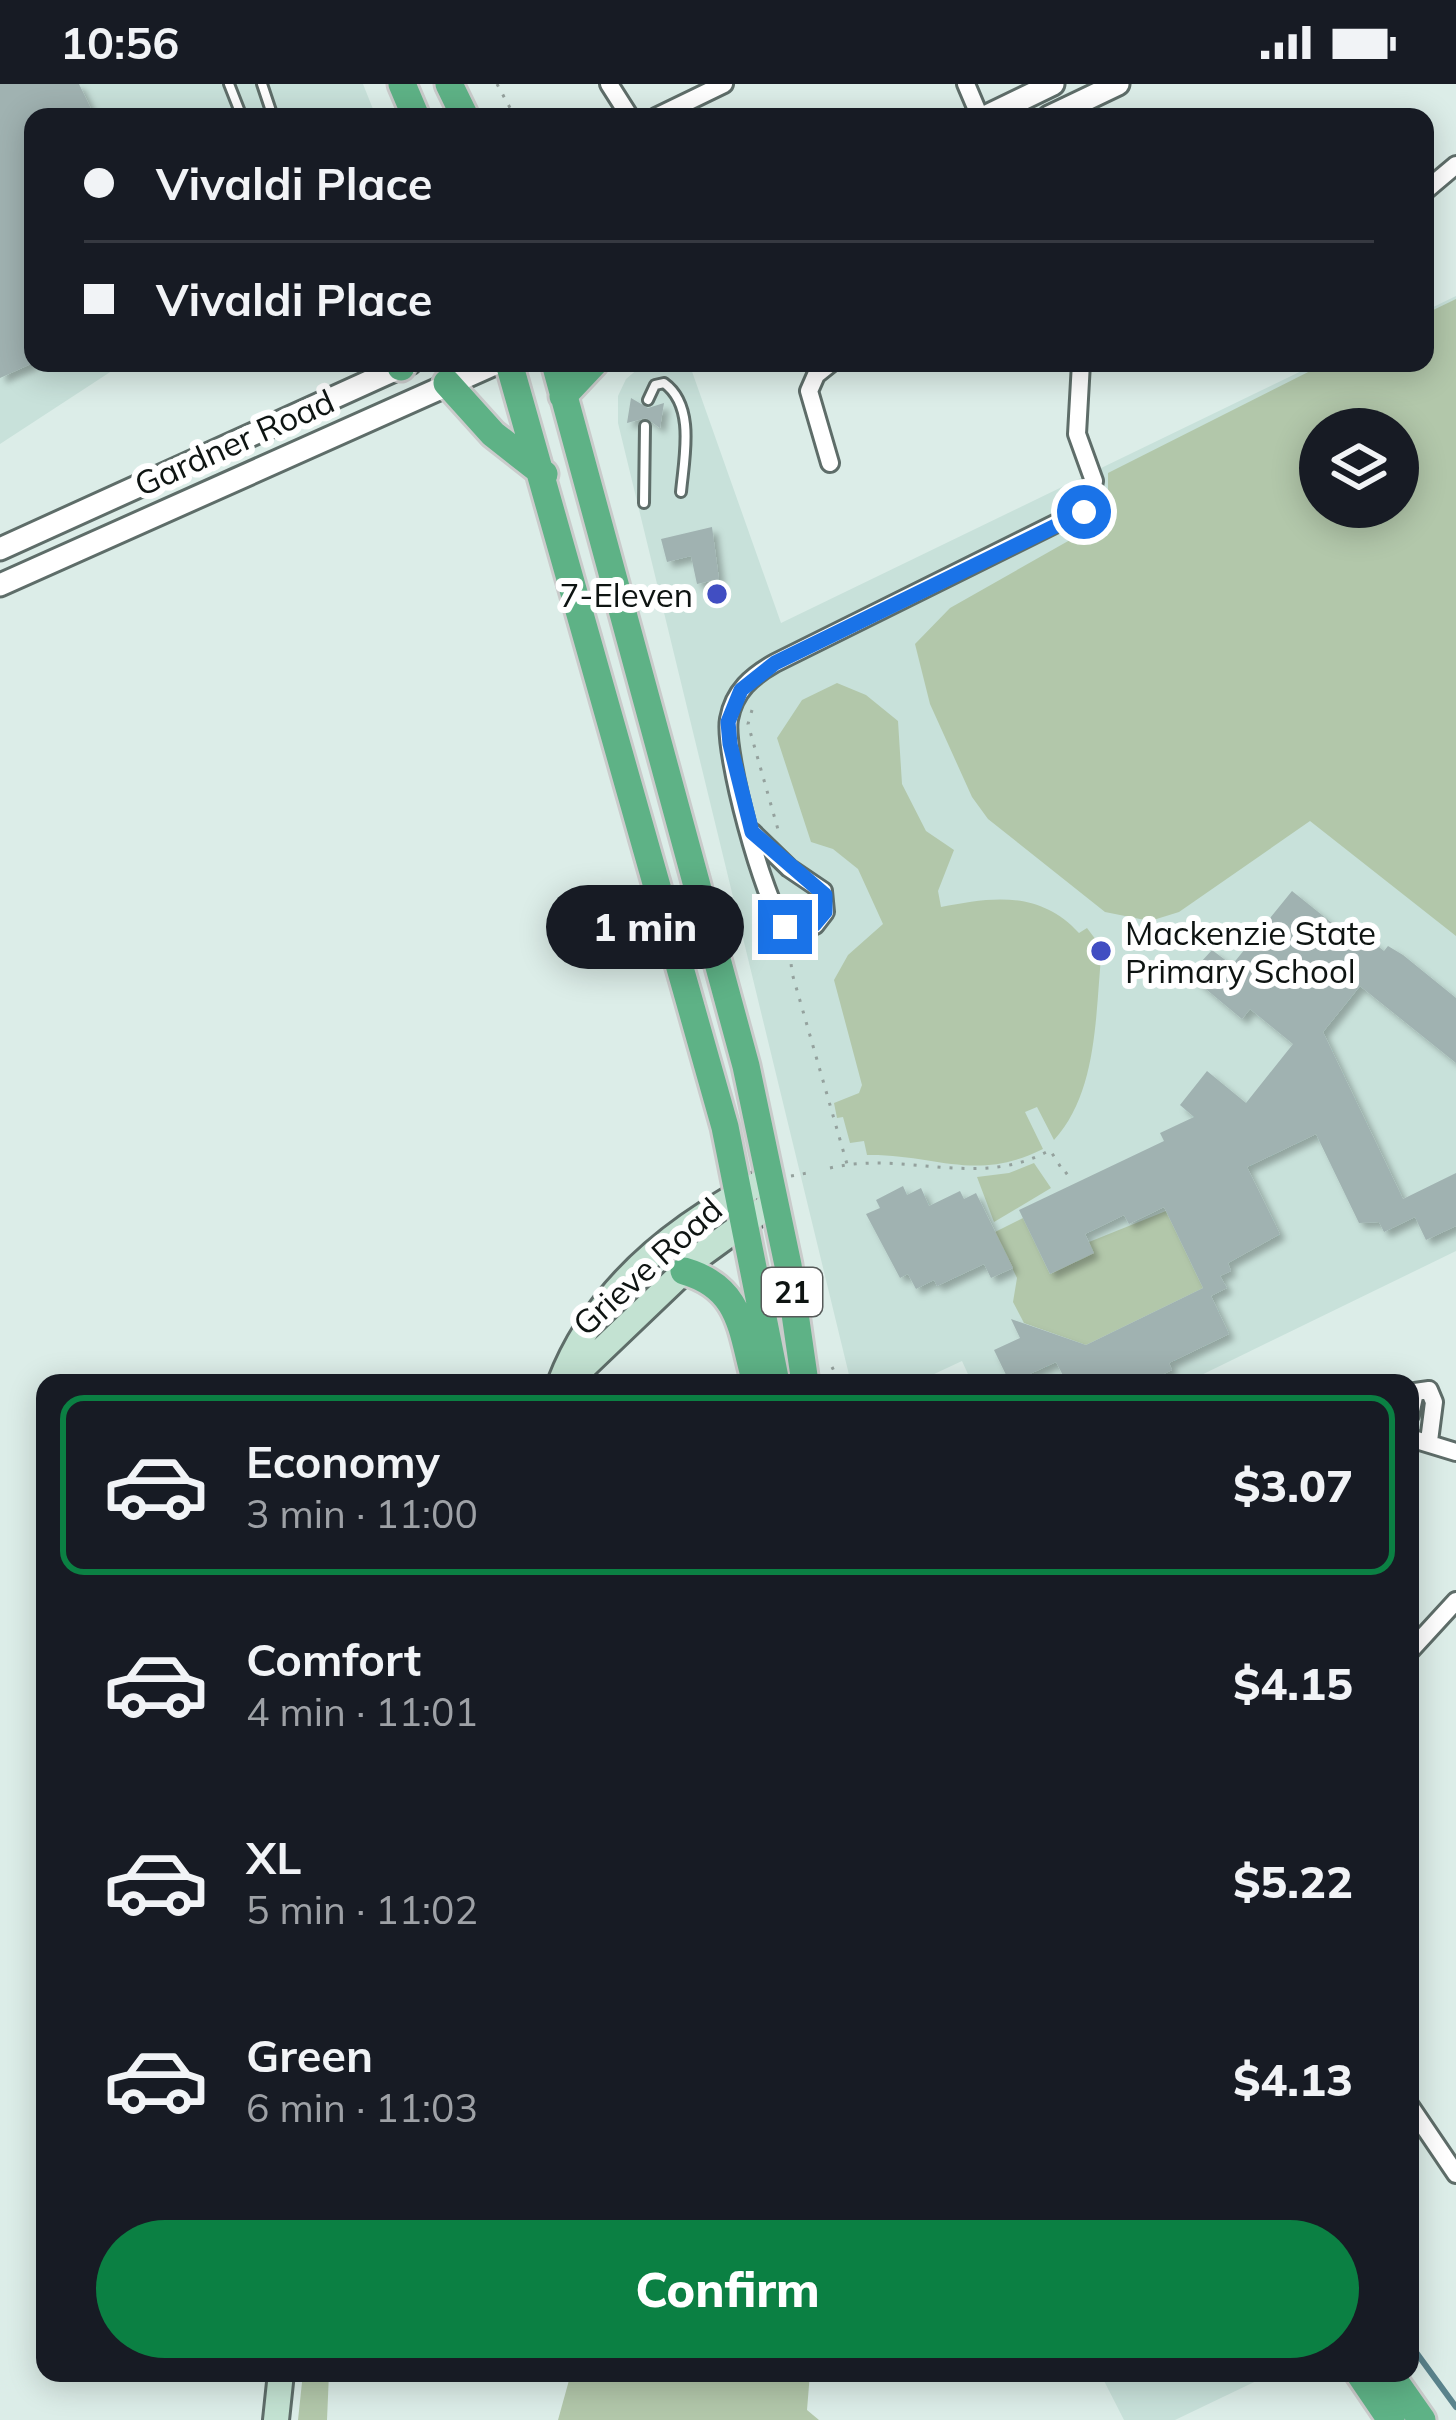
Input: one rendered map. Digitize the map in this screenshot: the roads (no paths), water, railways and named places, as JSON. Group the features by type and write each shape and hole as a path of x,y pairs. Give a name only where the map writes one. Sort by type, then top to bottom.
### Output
{"highway":[{"name":"21","path":"512,372 682,963 741,1208 774,1374"},
{"name":"21","path":"557,372 623,629 779,1185 805,1374"},
{"path":"563,395 585,372"},
{"path":"447,383 493,434 544,474"},
{"path":"684,1271 715,1282 730,1298 753,1374"},
{"path":"1365,2382 1391,2420"},
{"path":"1395,2382 1422,2420"}],"main road":[{"name":"Grieve Road","path":"566,1374 571,1355 644,1259 674,1232 741,1208 779,1185"},
{"name":"Grieve Road","path":"573,1374 684,1271 741,1208"},
{"path":"276,2420 280,2382"}],"street":[{"path":"675,108 724,84"},
{"path":"1002,108 1053,84"},
{"path":"1068,108 1118,84"},
{"name":"Gardner Road","path":"0,549 387,372"},
{"name":"Gardner Road","path":"0,585 474,372"},
{"path":"819,372 809,392 830,463"},
{"path":"752,832 823,891 825,912 814,925 797,930 780,922 752,832 728,732 741,690 775,663 1089,507 1094,481 1077,434 1080,372"},
{"path":"1419,1391 1429,1390 1434,1402 1419,1440 1456,1452"},
{"path":"1419,1641 1456,1601"},
{"path":"1419,2120 1456,2174"}],"lane":[{"path":"648,400 656,385 664,383 675,391 684,411 681,491"},
{"path":"644,502 645,426"}],"waterway":[{"path":"1419,2356 1456,2407"}],"place":[{"name":"7-Eleven","path":"717,594"},
{"name":"Mackenzie State Primary School","path":"1101,951"}]}
